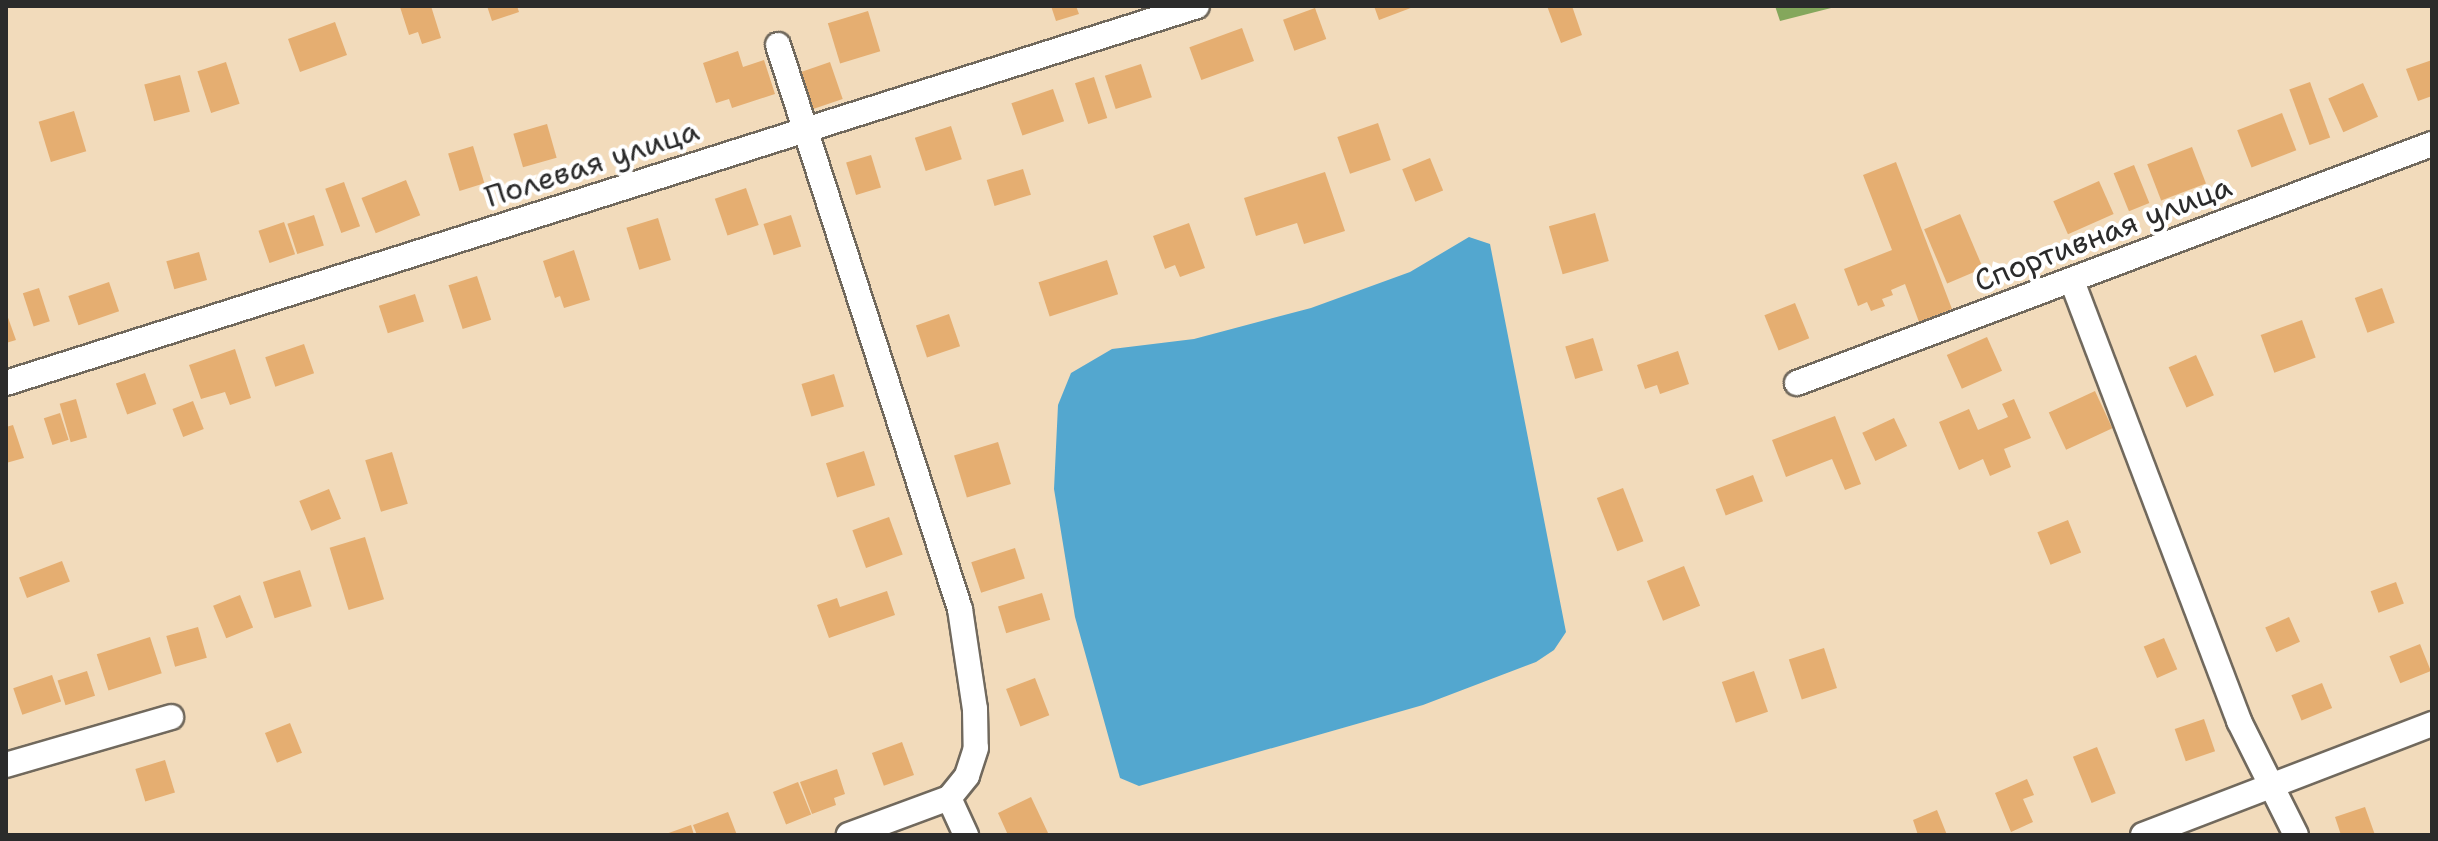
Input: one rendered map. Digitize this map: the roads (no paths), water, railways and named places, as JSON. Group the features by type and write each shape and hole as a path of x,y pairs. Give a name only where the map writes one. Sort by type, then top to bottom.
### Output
{"street":[{"name":"Полевая улица","path":"6,383 1197,6"},
{"path":"778,45 960,609 975,709 976,748 967,776 949,798 849,835"},
{"name":"Спортивная улица","path":"1797,383 2432,144"},
{"path":"2072,281 2239,721 2296,835"},
{"path":"6,765 171,717"},
{"path":"2143,835 2432,724"},
{"path":"949,798 966,835"}],"water":[{"path":"1469,237 1490,244 1566,632 1554,650 1536,662 1423,705 1139,786 1120,778 1075,617 1054,489 1058,405 1071,373 1112,349 1194,339 1311,308 1410,272"}]}
